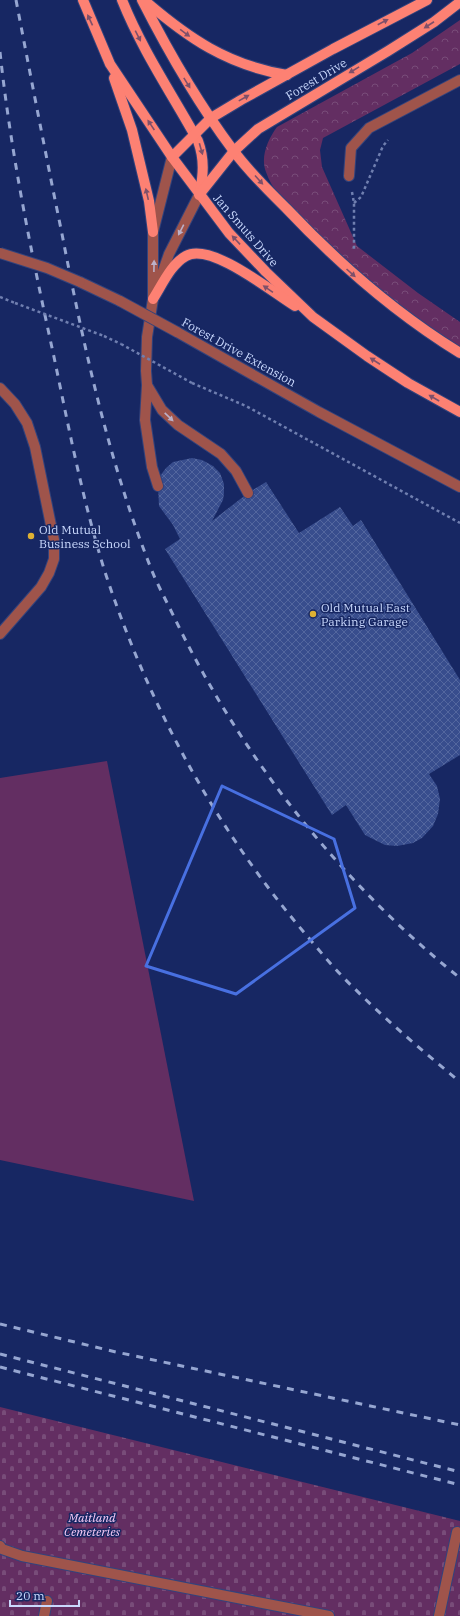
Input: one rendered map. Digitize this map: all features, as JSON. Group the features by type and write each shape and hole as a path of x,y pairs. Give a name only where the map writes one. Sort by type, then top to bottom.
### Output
{"main road":[{"name":"Jan Smuts Drive","path":"83,0 110,64 172,157 199,195 234,239 313,317 378,364 460,412"},
{"path":"122,0 136,34 152,64 200,146 204,163 204,172 199,195"},
{"path":"143,0 183,32 214,52 250,67 287,75"},
{"path":"143,0 169,53 211,118 234,151 264,186 322,247 356,278 436,338 460,353"},
{"name":"Forest Drive","path":"172,157 211,118 403,11 427,0"},
{"name":"Forest Drive","path":"199,195 234,151 258,129 388,51 434,22 460,2"},
{"path":"110,64 132,130 149,201 153,232"},
{"path":"153,300 168,276 182,259 192,253 204,253 215,256 229,263 313,317"}],"street":[{"path":"349,176 350,148 369,128 460,80"},
{"path":"158,486 152,468 145,420 147,338 153,300 153,232 172,157"},
{"path":"153,300 169,254 199,195"},
{"name":"Forest Drive Extension","path":"0,253 47,268 120,301 319,412 460,487"},
{"path":"147,385 162,410 178,425 221,454 236,471 248,494"},
{"path":"0,388 15,404 27,423 35,447 54,540 54,559 49,573 41,587 0,634"},
{"path":"439,1616 457,1532"},
{"path":"0,1546 2,1549 22,1556 329,1616"},
{"path":"44,1616 47,1601"}],"path":[{"path":"354,203 361,197 383,146 388,140"},
{"path":"349,176 354,203 354,253"},
{"path":"0,297 104,336 121,344 192,383 246,406 460,523"}],"highlighted area":[{"path":"222,786 334,839 355,908 236,994 146,966"}],"green space":[{"path":"460,20 460,64 323,138 320,150 322,167 357,246 418,293 460,322 460,347 413,316 359,273 298,216 272,185 264,166 264,154 277,127 412,53"},
{"path":"107,761 194,1201 0,1160 0,778"},
{"name":"Maitland Cemeteries","path":"0,1407 460,1521 460,1616 0,1616"}],"building":[{"name":"Old Mutual East Parking Garage","path":"192,458 202,460 213,466 220,473 224,484 223,500 212,521 248,493 266,482 299,533 340,507 353,526 361,520 460,680 460,755 429,774 437,786 440,799 438,814 433,826 422,838 413,843 397,846 385,845 365,835 346,805 332,815 165,549 180,539 173,525 159,506 158,486 160,476 173,462"}],"railway":[{"path":"16,0 70,277 99,405 123,489 155,577 203,672 232,722 298,815 335,859 374,901 416,941 460,978"},
{"path":"0,52 10,129 23,205 77,465 105,572 142,671 188,765 244,854 275,896 319,950 349,983 393,1025 460,1082"},
{"path":"0,1324 116,1352 460,1425"},
{"path":"0,1354 460,1472"},
{"path":"0,1367 460,1485"}],"place":[{"name":"Old Mutual Business School","path":"31,536"},
{"name":"Old Mutual East Parking Garage","path":"313,614"}]}
